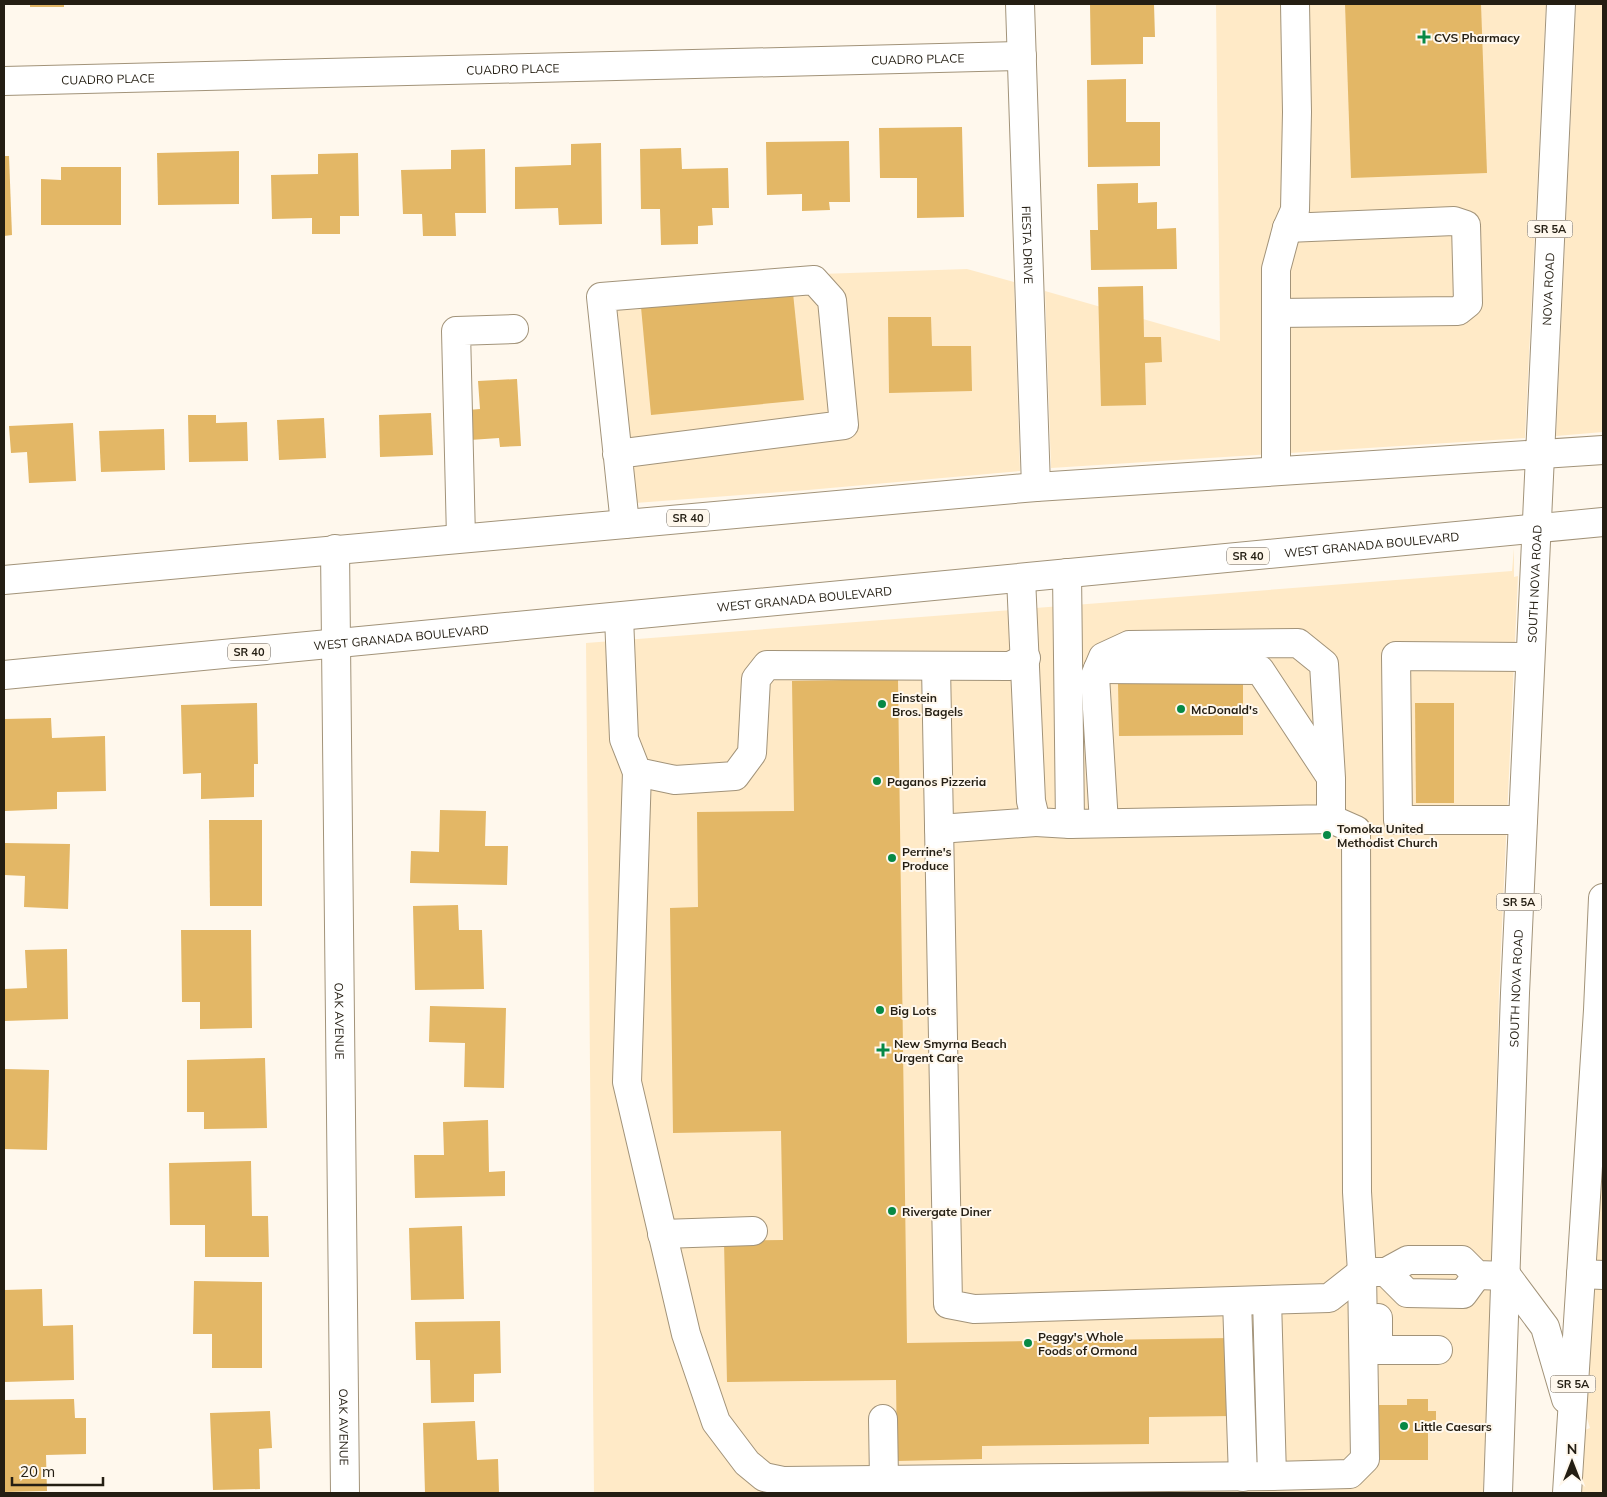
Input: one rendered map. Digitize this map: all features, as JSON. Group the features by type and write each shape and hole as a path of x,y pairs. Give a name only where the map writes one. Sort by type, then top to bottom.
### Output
{"main road":[{"name":"FIESTA DRIVE","path":"1020,4 1036,487"},
{"path":"1276,470 1276,269 1287,228 1295,210 1297,112 1296,4"},
{"name":"NOVA ROAD","path":"1540,454 1561,4"},
{"name":"CUADRO PLACE","path":"4,81 1022,56"},
{"path":"1276,313 1458,311 1468,303 1466,225 1454,221 1287,228"},
{"path":"617,454 844,425 832,300 814,280 601,297 617,454 625,524"},
{"path":"461,538 456,330 514,329"},
{"name":"SR 40","path":"4,580 1036,487 1603,450"},
{"name":"SOUTH NOVA ROAD","path":"1498,1493 1515,993 1540,454"},
{"name":"WEST GRANADA BOULEVARD","path":"4,675 1603,522"},
{"name":"OAK AVENUE","path":"335,549 345,1493"},
{"path":"1067,573 1070,824"},
{"path":"4,596 37,577"},
{"path":"1021,578 1031,801 1036,822"},
{"path":"620,617 624,739 637,772 627,1082 686,1334 716,1422 747,1464 764,1476 783,1480 1350,1474 1365,1459 1375,1272"},
{"path":"1104,823 1095,676 1103,657 1129,645 1298,643 1324,664 1331,778 1331,819"},
{"path":"1523,820 1398,820 1396,656 1530,657"},
{"path":"637,772 676,780 734,776 752,753 756,679 767,665 1010,666 1026,658"},
{"path":"936,666 948,1304 974,1309 1329,1298 1375,1272 1408,1260 1462,1260 1477,1275 1506,1276 1545,1327 1571,1417"},
{"path":"1098,670 1260,670 1331,778"},
{"path":"939,829 1036,822 1070,824 1331,819 1356,830 1357,1192 1375,1272 1378,1350 1438,1350"},
{"name":"SR 5A","path":"1567,1493 1571,1417 1592,1274 1598,1010 1603,898"},
{"path":"662,1234 753,1231"},
{"path":"1237,1300 1243,1476"},
{"path":"1267,1300 1272,1476"},
{"path":"883,1419 884,1480"}],"shaded area":[{"path":"1216,4 1546,4 1525,438 1051,468 1045,291 1220,341"},
{"path":"1576,4 1603,4 1603,432 1556,436"},
{"path":"967,269 1014,282 1020,471 609,505 599,296 707,278"},
{"path":"1514,548 1514,577 1518,576 1499,992 1483,1493 594,1493 586,643 1512,571"},
{"path":"1603,1161 1603,1493 1582,1493 1585,1430 1590,1428 1586,1415"}],"building":[{"path":"30,4 64,4 64,7 30,7"},
{"path":"1090,4 1154,4 1155,37 1143,37 1143,64 1091,65"},
{"name":"CVS Pharmacy","path":"1345,4 1481,4 1487,173 1351,178"},
{"path":"1126,79 1126,122 1160,122 1160,166 1088,167 1087,80"},
{"path":"962,127 964,217 917,218 917,178 880,178 879,128"},
{"path":"849,141 850,202 829,202 830,210 802,211 802,194 767,195 766,142"},
{"path":"601,143 602,224 559,225 558,208 515,209 515,167 571,165 571,144"},
{"path":"681,148 682,169 728,168 729,208 712,208 713,225 698,226 698,244 661,245 660,209 641,209 640,149"},
{"path":"485,149 486,213 455,213 456,236 423,236 422,214 403,214 401,170 451,169 451,150"},
{"path":"239,151 239,204 158,205 157,153"},
{"path":"358,153 359,216 340,216 340,234 312,234 312,218 272,219 271,175 318,174 318,154"},
{"path":"4,156 9,156 12,235 4,236"},
{"path":"61,167 121,167 121,225 41,225 41,179 61,180"},
{"path":"1138,183 1138,203 1157,202 1157,229 1176,228 1177,269 1091,270 1090,230 1098,230 1097,184"},
{"path":"1143,286 1144,337 1161,337 1162,362 1145,363 1146,405 1101,406 1098,287"},
{"path":"793,293 804,400 651,415 641,307"},
{"path":"888,317 931,317 932,346 971,346 972,391 889,393"},
{"path":"517,379 521,446 500,447 499,438 470,440 468,410 480,409 478,381"},
{"path":"431,413 433,455 380,457 379,415"},
{"path":"188,415 216,415 216,423 247,422 248,461 189,462"},
{"path":"324,418 326,458 279,460 277,420"},
{"path":"73,423 76,481 29,483 27,452 11,453 9,426"},
{"path":"164,429 165,470 101,472 99,431"},
{"path":"898,679 907,1343 1231,1338 1232,1416 1149,1417 1149,1444 982,1446 982,1459 897,1461 896,1380 727,1382 724,1241 783,1240 781,1131 673,1133 670,908 698,907 697,812 794,811 792,681"},
{"name":"McDonald's","path":"1243,682 1243,735 1119,736 1118,683"},
{"path":"257,703 258,764 254,764 254,797 201,799 201,773 183,774 181,705"},
{"path":"1415,703 1454,703 1454,803 1416,803"},
{"path":"51,718 52,738 105,736 106,791 57,792 57,809 5,811 4,719"},
{"path":"440,810 486,811 485,846 508,846 507,885 410,883 411,851 439,852"},
{"path":"209,820 262,820 262,906 210,906"},
{"path":"4,843 70,844 68,909 24,907 25,876 4,875"},
{"path":"458,905 459,930 482,930 484,989 415,990 413,906"},
{"path":"181,930 251,930 252,1028 200,1029 200,1002 182,1002"},
{"path":"67,949 68,1019 4,1021 4,989 27,988 25,950"},
{"path":"430,1006 506,1008 504,1088 464,1087 465,1043 429,1042"},
{"path":"265,1058 267,1128 204,1129 204,1112 187,1112 187,1060"},
{"path":"4,1069 49,1070 47,1150 4,1149"},
{"path":"488,1120 489,1172 505,1171 505,1196 415,1198 414,1155 444,1155 443,1122"},
{"path":"251,1161 252,1216 268,1216 269,1257 205,1257 205,1225 170,1225 169,1163"},
{"path":"462,1226 464,1299 411,1300 409,1228"},
{"path":"194,1281 262,1282 262,1368 212,1368 212,1334 193,1334"},
{"path":"42,1289 43,1326 73,1325 74,1380 4,1382 4,1290"},
{"path":"500,1321 501,1373 474,1374 474,1402 431,1403 430,1360 416,1360 415,1322"},
{"path":"74,1399 75,1418 86,1418 86,1454 46,1455 47,1491 4,1492 4,1400"},
{"name":"Little Caesars","path":"1407,1399 1428,1399 1428,1411 1436,1411 1436,1433 1428,1433 1428,1460 1371,1460 1371,1405 1407,1405"},
{"path":"270,1411 272,1448 259,1449 260,1489 213,1490 210,1413"},
{"path":"475,1421 477,1460 498,1459 499,1493 425,1493 423,1423"}],"place":[{"name":"CVS Pharmacy","path":"1424,37"},
{"name":"Einstein Bros. Bagels","path":"882,704"},
{"name":"McDonald's","path":"1181,709"},
{"name":"Paganos Pizzeria","path":"877,781"},
{"name":"Tomoka United Methodist Church","path":"1327,835"},
{"name":"Perrine's Produce","path":"892,858"},
{"name":"Big Lots","path":"880,1010"},
{"name":"New Smyrna Beach Urgent Care","path":"883,1050"},
{"name":"Rivergate Diner","path":"892,1211"},
{"name":"Peggy's Whole Foods of Ormond","path":"1028,1343"},
{"name":"Little Caesars","path":"1404,1426"}]}
